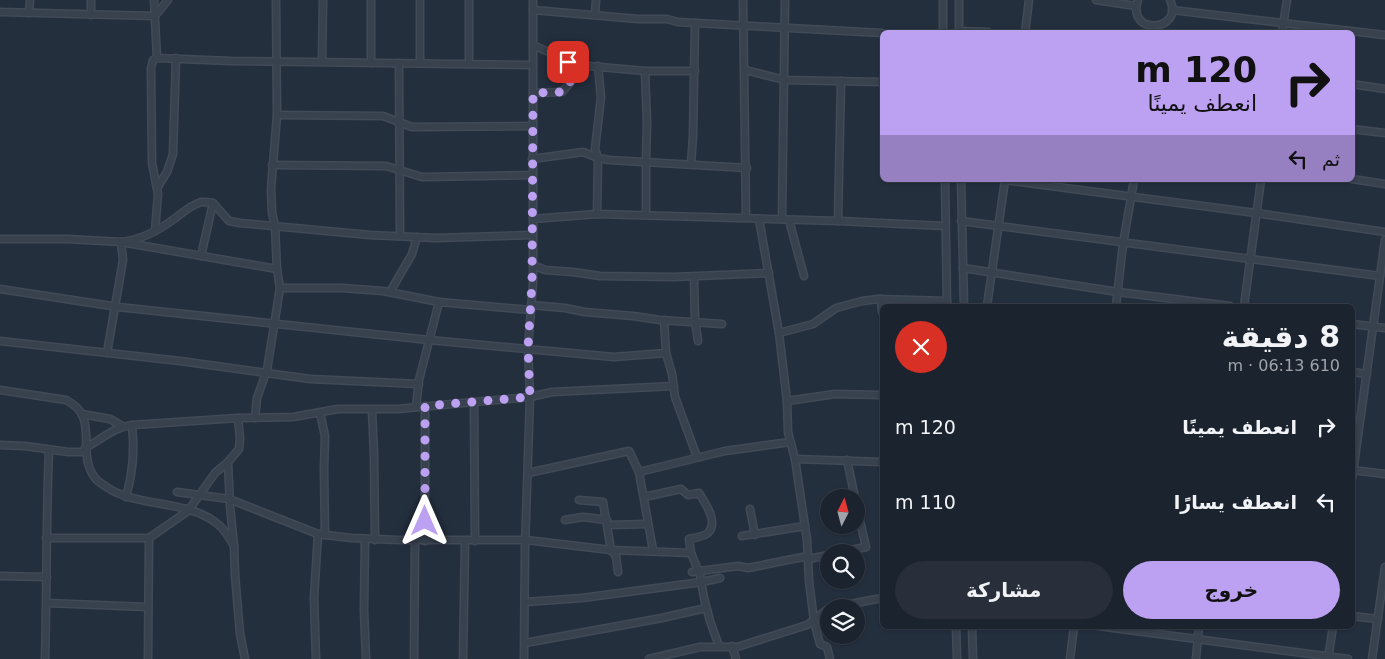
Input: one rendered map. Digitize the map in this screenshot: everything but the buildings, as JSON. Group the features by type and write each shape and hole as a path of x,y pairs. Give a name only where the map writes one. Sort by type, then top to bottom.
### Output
{"street":[{"path":"29,13 30,0"},
{"path":"91,15 92,0"},
{"path":"154,0 157,58"},
{"path":"155,16 168,0"},
{"path":"255,418 257,398 265,374 280,288 277,269 276,226 272,213 272,165 277,115 275,61 276,0"},
{"path":"322,0 322,62"},
{"path":"371,0 371,62"},
{"path":"420,0 420,63"},
{"path":"469,0 469,64"},
{"path":"524,659 530,397 528,348 533,266 533,0"},
{"path":"595,14 596,0"},
{"path":"743,0 747,168 746,218"},
{"path":"785,0 785,80 782,121 785,220 804,276"},
{"path":"943,0 943,30"},
{"path":"959,0 959,30"},
{"path":"1025,30 1029,0"},
{"path":"1096,0 1138,3 1137,12 1142,22 1152,29 1168,20 1172,10 1170,0"},
{"path":"1282,30 1286,0"},
{"path":"533,10 638,19 667,19 678,22 880,32"},
{"path":"1172,10 1342,30"},
{"path":"0,12 155,16"},
{"path":"691,164 695,23"},
{"path":"1355,31 1385,35"},
{"path":"533,45 573,63 645,71 695,72"},
{"path":"155,231 158,194 152,163 151,68 153,60 157,58 231,61 533,65"},
{"path":"156,188 167,172 173,154 176,58"},
{"path":"399,63 400,236"},
{"path":"533,93 562,92 570,83 573,63"},
{"path":"597,214 598,158 595,149 600,97 598,66"},
{"path":"745,70 785,80 880,82"},
{"path":"645,71 647,122 646,214"},
{"path":"838,220 841,82"},
{"path":"1355,84 1385,89"},
{"path":"277,115 383,116 412,127 532,126"},
{"path":"1355,129 1385,133"},
{"path":"532,159 583,152 598,158 724,168 747,168"},
{"path":"272,165 386,166 422,177 532,175"},
{"path":"1355,179 1385,184"},
{"path":"779,333 813,324 836,308 847,304 882,299 947,304 945,182"},
{"path":"960,182 964,304"},
{"path":"987,304 1005,182"},
{"path":"1019,182 1385,232"},
{"path":"1116,304 1123,244 1134,182"},
{"path":"1244,304 1261,182"},
{"path":"121,242 135,241 155,231 201,202 213,203 229,221 240,223 370,235 417,237 533,235"},
{"path":"201,256 213,203"},
{"path":"533,218 597,214 646,214 785,220 838,220 945,226"},
{"path":"758,219 779,333 787,401 786,414 790,442 795,458 805,526 814,621 820,644 827,647 830,659"},
{"path":"961,221 1123,244 1380,276"},
{"path":"390,292 412,254 417,237"},
{"path":"0,239 68,239 121,242 277,269"},
{"path":"1355,458 1385,240"},
{"path":"107,353 123,260 121,242"},
{"path":"533,266 545,270 600,276 694,276 769,273"},
{"path":"963,268 992,274 1214,304"},
{"path":"694,276 695,321 698,342"},
{"path":"280,288 342,288 390,292 439,302 722,324"},
{"path":"0,290 274,325 429,340 614,356 666,353"},
{"path":"882,299 882,304"},
{"path":"416,407 419,384 439,302"},
{"path":"664,320 666,353 672,374 675,397 697,457"},
{"path":"1355,324 1385,328"},
{"path":"0,341 180,361 310,379 419,384"},
{"path":"1355,372 1367,374"},
{"path":"0,445 49,450 86,450 114,429 122,426 238,418 293,417 338,409 372,410 416,407 530,397 552,392 674,386"},
{"path":"0,390 66,400 73,404 84,417 86,450 91,472 96,479 126,497 166,504 215,521 226,532 234,546"},
{"path":"787,401 835,394 880,395"},
{"path":"474,402 475,541"},
{"path":"425,406 426,541"},
{"path":"372,410 375,540"},
{"path":"316,659 314,598 321,534 326,436 320,413"},
{"path":"82,414 110,418 122,426"},
{"path":"46,538 149,538 188,511 215,473 239,449 238,418"},
{"path":"1355,419 1361,420"},
{"path":"126,497 133,469 134,440 132,425"},
{"path":"639,472 725,451 790,442"},
{"path":"45,659 49,450"},
{"path":"528,473 629,451 639,472 653,550"},
{"path":"795,458 880,462"},
{"path":"847,460 853,489"},
{"path":"228,462 229,499 240,634 244,659"},
{"path":"1355,470 1385,474"},
{"path":"644,497 681,489 688,495 699,493 710,509 711,527 707,534 689,539 695,571 702,582 706,608 719,646"},
{"path":"176,492 229,499 321,534 375,540 526,540 612,550 653,550 691,553"},
{"path":"579,500 604,502 612,550 616,556 618,572"},
{"path":"750,509 755,535"},
{"path":"565,520 583,517 607,522 648,524"},
{"path":"742,536 805,526"},
{"path":"863,534 865,548"},
{"path":"148,659 149,538"},
{"path":"365,539 364,610 366,659"},
{"path":"414,659 415,540"},
{"path":"463,659 465,541"},
{"path":"695,571 738,566 748,568 820,556"},
{"path":"1372,659 1385,567"},
{"path":"0,576 47,577"},
{"path":"525,602 582,598 720,578"},
{"path":"865,601 880,598"},
{"path":"46,603 148,608"},
{"path":"524,643 662,618 706,608"},
{"path":"649,659 700,647 737,647 807,625 820,616"},
{"path":"1355,616 1378,619"},
{"path":"956,629 957,659"},
{"path":"972,629 973,659"},
{"path":"1070,659 1074,629"},
{"path":"1119,629 1328,658 1348,659"},
{"path":"1196,659 1199,629"},
{"path":"1328,658 1333,629"},
{"path":"732,646 736,659"}],"route":[{"path":"425,521 425,406 530,397 528,348 532,283 533,93 562,92 570,83 573,63 568,62"}]}
